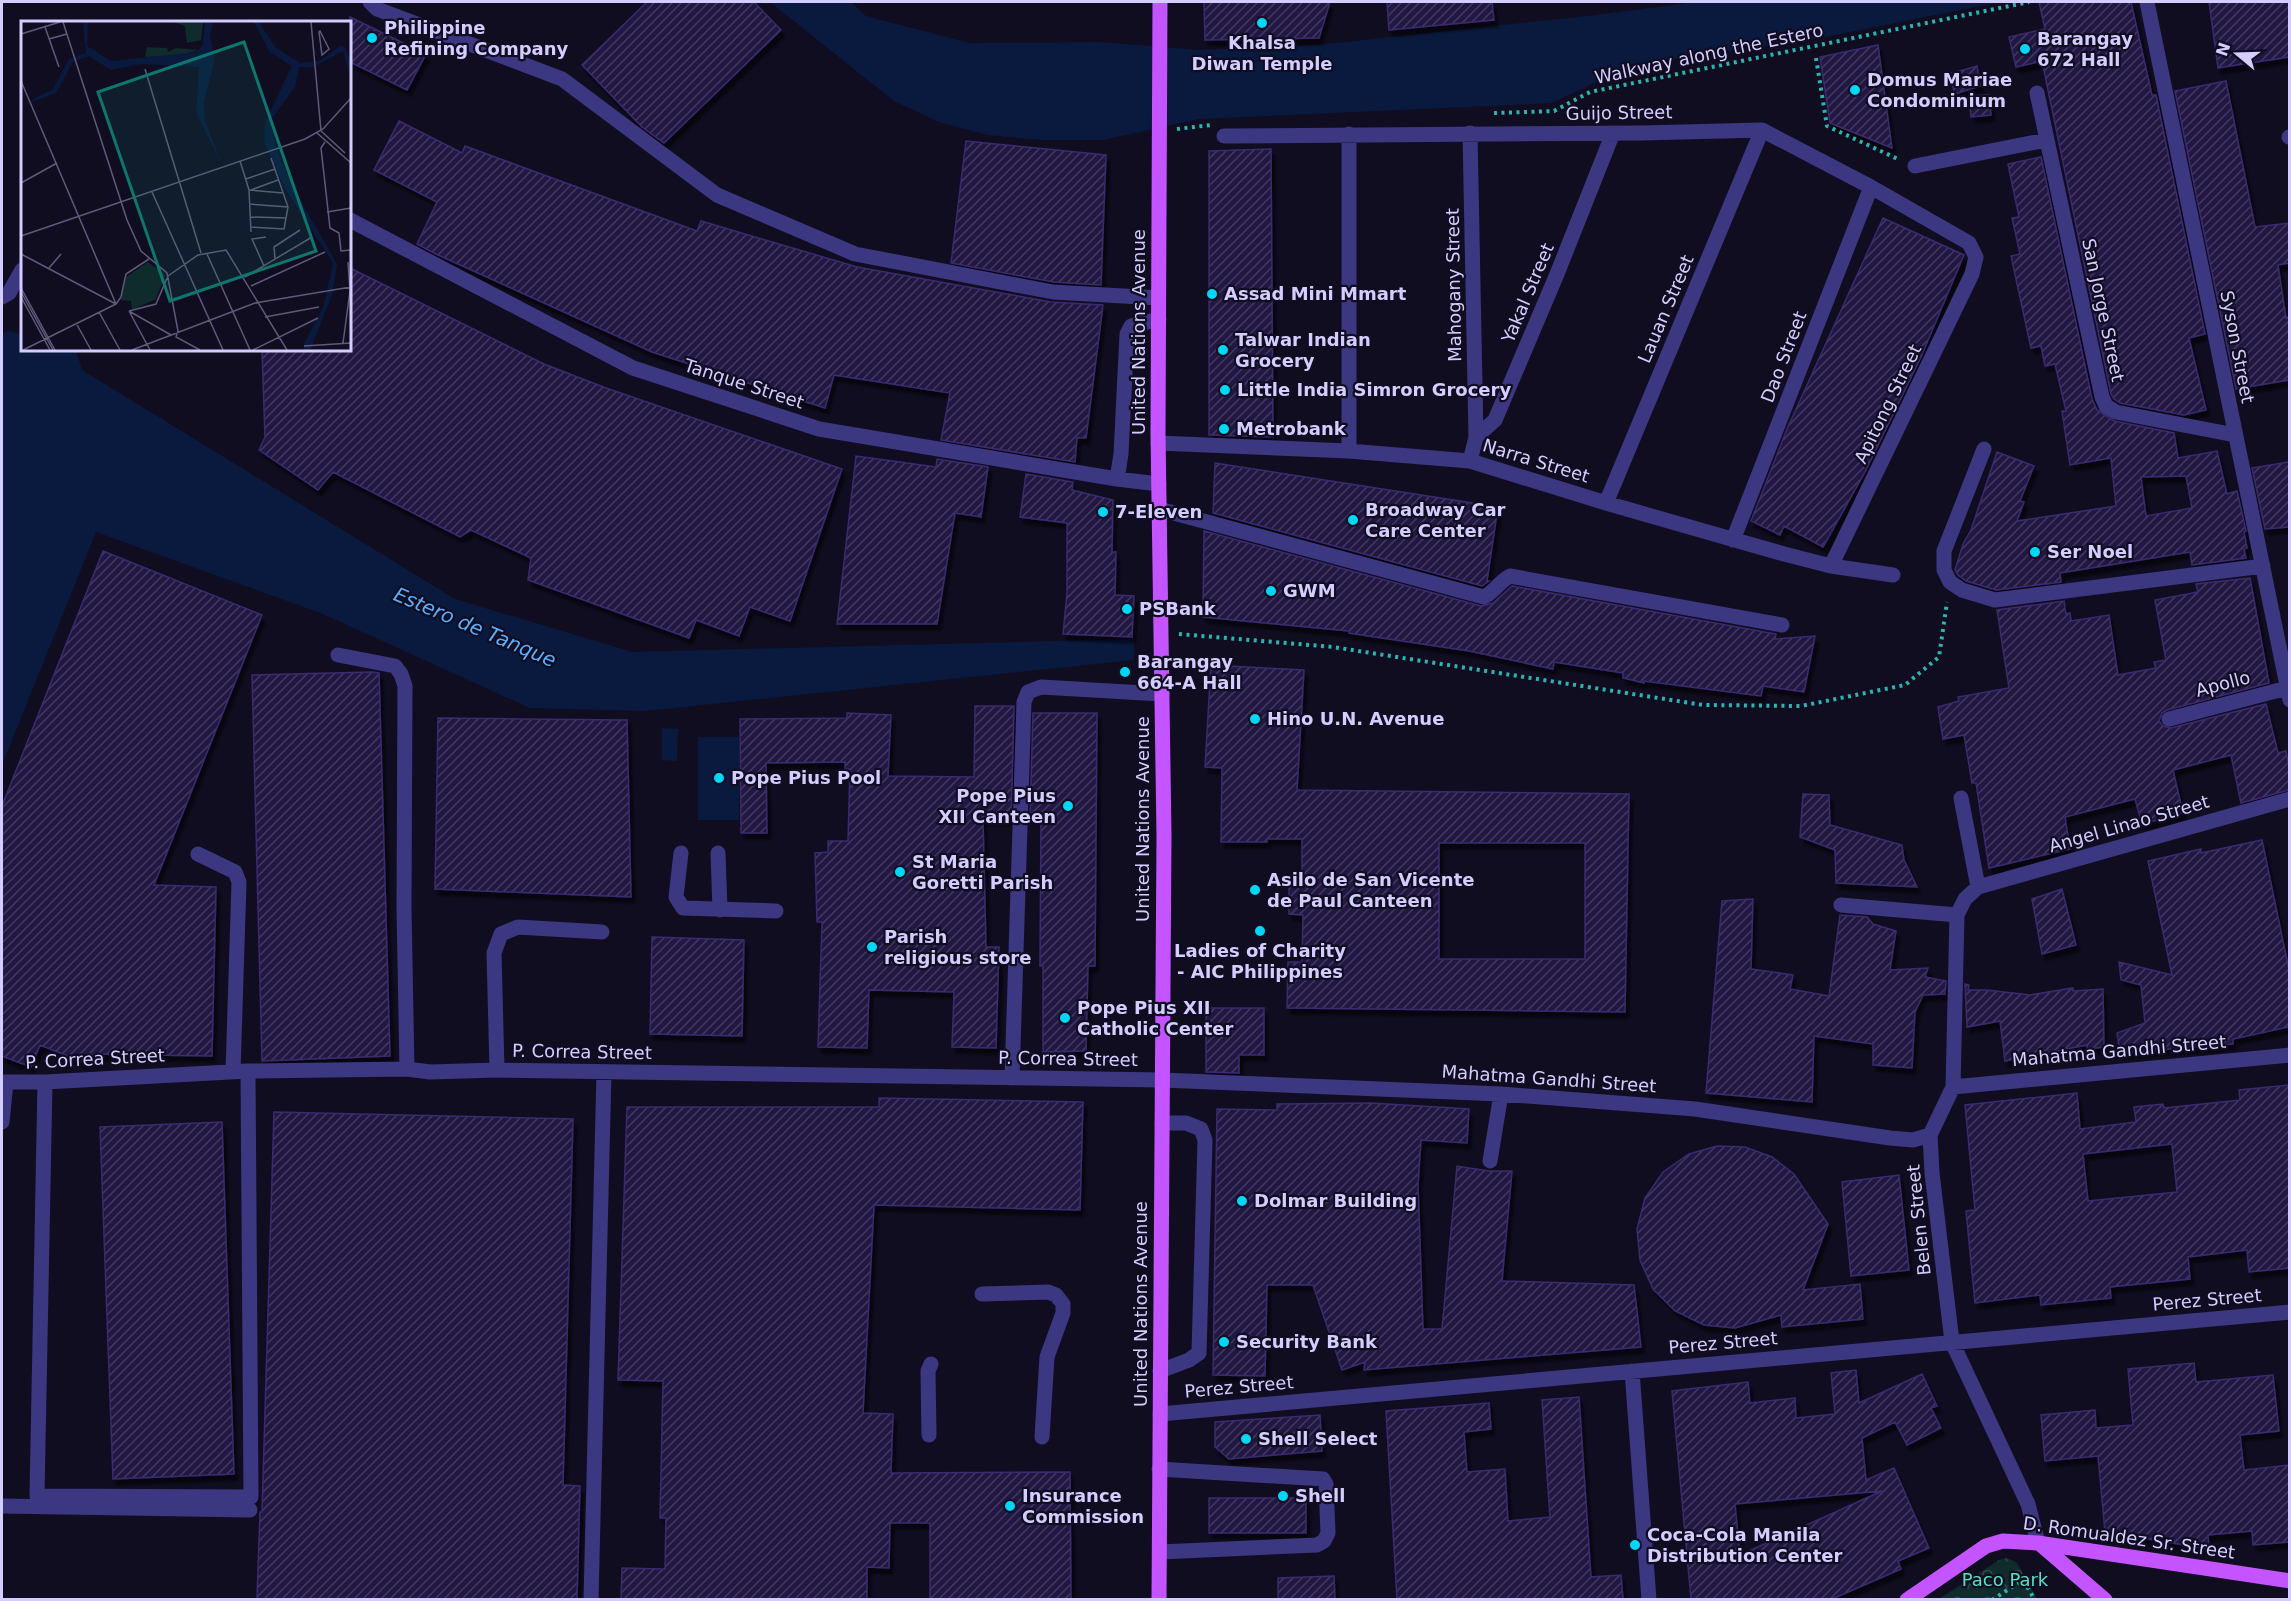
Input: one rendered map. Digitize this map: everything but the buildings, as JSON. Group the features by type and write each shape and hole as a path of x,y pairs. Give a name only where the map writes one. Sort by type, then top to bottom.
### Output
{"main road":[{"name":"United Nations Avenue","path":"1159,1599 1164,835 1158,443 1160,2"},
{"name":"D. Romualdez Sr. Street","path":"1906,1599 1986,1546 2003,1541 2038,1543 2289,1581"},
{"path":"2038,1543 2105,1599"}],"street":[{"path":"370,2 377,9 562,78 717,195 855,254 1053,292 1158,298"},
{"name":"Syson Street","path":"2147,2 2288,694"},
{"name":"San Jorge Street","path":"2037,93 2102,397 2106,406 2116,412 2235,435"},
{"name":"Guijo Street","path":"1224,136 1762,130 1871,187 1969,243 1976,257"},
{"name":"Lauan Street","path":"1606,503 1762,130"},
{"name":"Mahogany Street","path":"1470,133 1476,437"},
{"name":"Yakal Street","path":"1476,437 1495,420 1557,274 1613,133"},
{"path":"1349,135 1349,452"},
{"path":"1915,166 2046,140"},
{"name":"Dao Street","path":"1733,540 1871,187"},
{"name":"Tanque Street","path":"351,221 633,368 819,429 1117,480 1160,484"},
{"name":"Apitong Street","path":"1831,566 1971,274 1976,257"},
{"path":"2,297 9,293 21,272"},
{"path":"1117,480 1121,454 1127,334 1131,326 1159,318"},
{"path":"1470,461 1476,437"},
{"name":"Narra Street","path":"1158,443 1349,452 1470,461 1733,540 1831,566 1893,575"},
{"path":"1984,449 1944,551 1944,570 1950,582 1962,590 1995,600 2263,566"},
{"path":"1159,509 1484,597 1494,591 1500,581 1510,576 1782,625"},
{"path":"338,655 395,666 405,686 404,909 407,1069"},
{"path":"1012,1078 1024,702 1028,692 1041,687 1162,694"},
{"name":"Apollo","path":"2169,719 2288,694"},
{"path":"1841,905 1957,915 1965,899 1978,887 1961,798"},
{"name":"Angel Linao Street","path":"1978,887 2289,799"},
{"path":"681,853 676,897 683,908 776,911"},
{"path":"718,853 720,909"},
{"path":"45,1082 37,1496 251,1497 240,1071 239,882 235,872 198,854"},
{"name":"Belen Street","path":"1957,915 1953,1087 1930,1135 1932,1173 1952,1341 2028,1504 2038,1543"},
{"path":"497,1070 494,953 501,934 518,927 602,932"},
{"name":"Mahatma Gandhi Street","path":"1953,1087 2289,1055"},
{"name":"P. Correa Street","path":"4,1082 45,1082 240,1071 407,1069 430,1072 497,1070 1162,1080"},
{"path":"591,1599 604,1072"},
{"name":"Mahatma Gandhi Street","path":"1162,1080 1501,1094 1695,1109 1890,1138 1913,1140 1930,1135"},
{"path":"2,1122 4,1082"},
{"path":"1490,1161 1501,1094"},
{"path":"1160,1371 1189,1360 1199,1353 1205,1140 1201,1129 1186,1124 1162,1123"},
{"path":"982,1294 1048,1292 1056,1295 1063,1304 1063,1313 1047,1357 1042,1437"},
{"name":"Perez Street","path":"1160,1414 2289,1312"},
{"path":"929,1435 928,1371 931,1364"},
{"path":"1632,1371 1649,1599"},
{"path":"1160,1469 1323,1479 1326,1484 1328,1533 1324,1541 1317,1545 1160,1552"},
{"path":"2,1506 250,1510"}],"path":[{"name":"Walkway along the Estero","path":"1488,113 1554,111 1590,92 2029,2"},
{"path":"1816,58 1827,126 1915,166"},
{"path":"1180,127 1213,125"},
{"path":"1161,635 1333,647 1703,705 1801,706 1905,685 1939,657 1950,582"},
{"path":"1992,1599 2023,1580 2035,1599"}],"green space":[{"name":"Paco Park","path":"2007,1558 2017,1563 2037,1599 1939,1599 1999,1560"}],"water":[{"path":"770,2 851,2 866,16 969,43 1099,42 1199,50 1318,45 1697,2 2000,2 1810,40 1662,61 1622,70 1552,103 1199,119 1103,140 1042,140 988,135 939,122 894,101"},
{"name":"Estero de Tanque","path":"8,331 21,334 21,351 76,351 82,370 455,599 632,652 1134,639 1134,660 644,711 530,708 323,614 96,532 2,765 2,334"},
{"path":"662,728 678,729 677,761 662,760"},
{"name":"Pope Pius Pool","path":"698,737 739,737 739,820 698,820"}],"place":[{"name":"Khalsa Diwan Temple","path":"1262,23"},
{"name":"Philippine Refining Company","path":"372,38"},
{"name":"Barangay 672 Hall","path":"2025,49"},
{"name":"Domus Mariae Condominium","path":"1855,90"},
{"name":"Assad Mini Mmart","path":"1212,294"},
{"name":"Talwar Indian Grocery","path":"1223,350"},
{"name":"Little India Simron Grocery","path":"1225,390"},
{"name":"Metrobank","path":"1224,429"},
{"name":"7-Eleven","path":"1103,512"},
{"name":"Broadway Car Care Center","path":"1353,520"},
{"name":"Ser Noel","path":"2035,552"},
{"name":"GWM","path":"1271,591"},
{"name":"PSBank","path":"1127,609"},
{"name":"Barangay 664-A Hall","path":"1125,672"},
{"name":"Hino U.N. Avenue","path":"1255,719"},
{"name":"Pope Pius Pool","path":"719,778"},
{"name":"Pope Pius XII Canteen","path":"1068,806"},
{"name":"St Maria Goretti Parish","path":"900,872"},
{"name":"Asilo de San Vicente de Paul Canteen","path":"1255,890"},
{"name":"Ladies of Charity - AIC Philippines","path":"1260,931"},
{"name":"Parish religious store","path":"872,947"},
{"name":"Pope Pius XII Catholic Center","path":"1065,1018"},
{"name":"Dolmar Building","path":"1242,1201"},
{"name":"Security Bank","path":"1224,1342"},
{"name":"Shell Select","path":"1246,1439"},
{"name":"Shell","path":"1283,1496"},
{"name":"Insurance Commission","path":"1010,1506"},
{"name":"Coca-Cola Manila Distribution Center","path":"1635,1545"}]}
